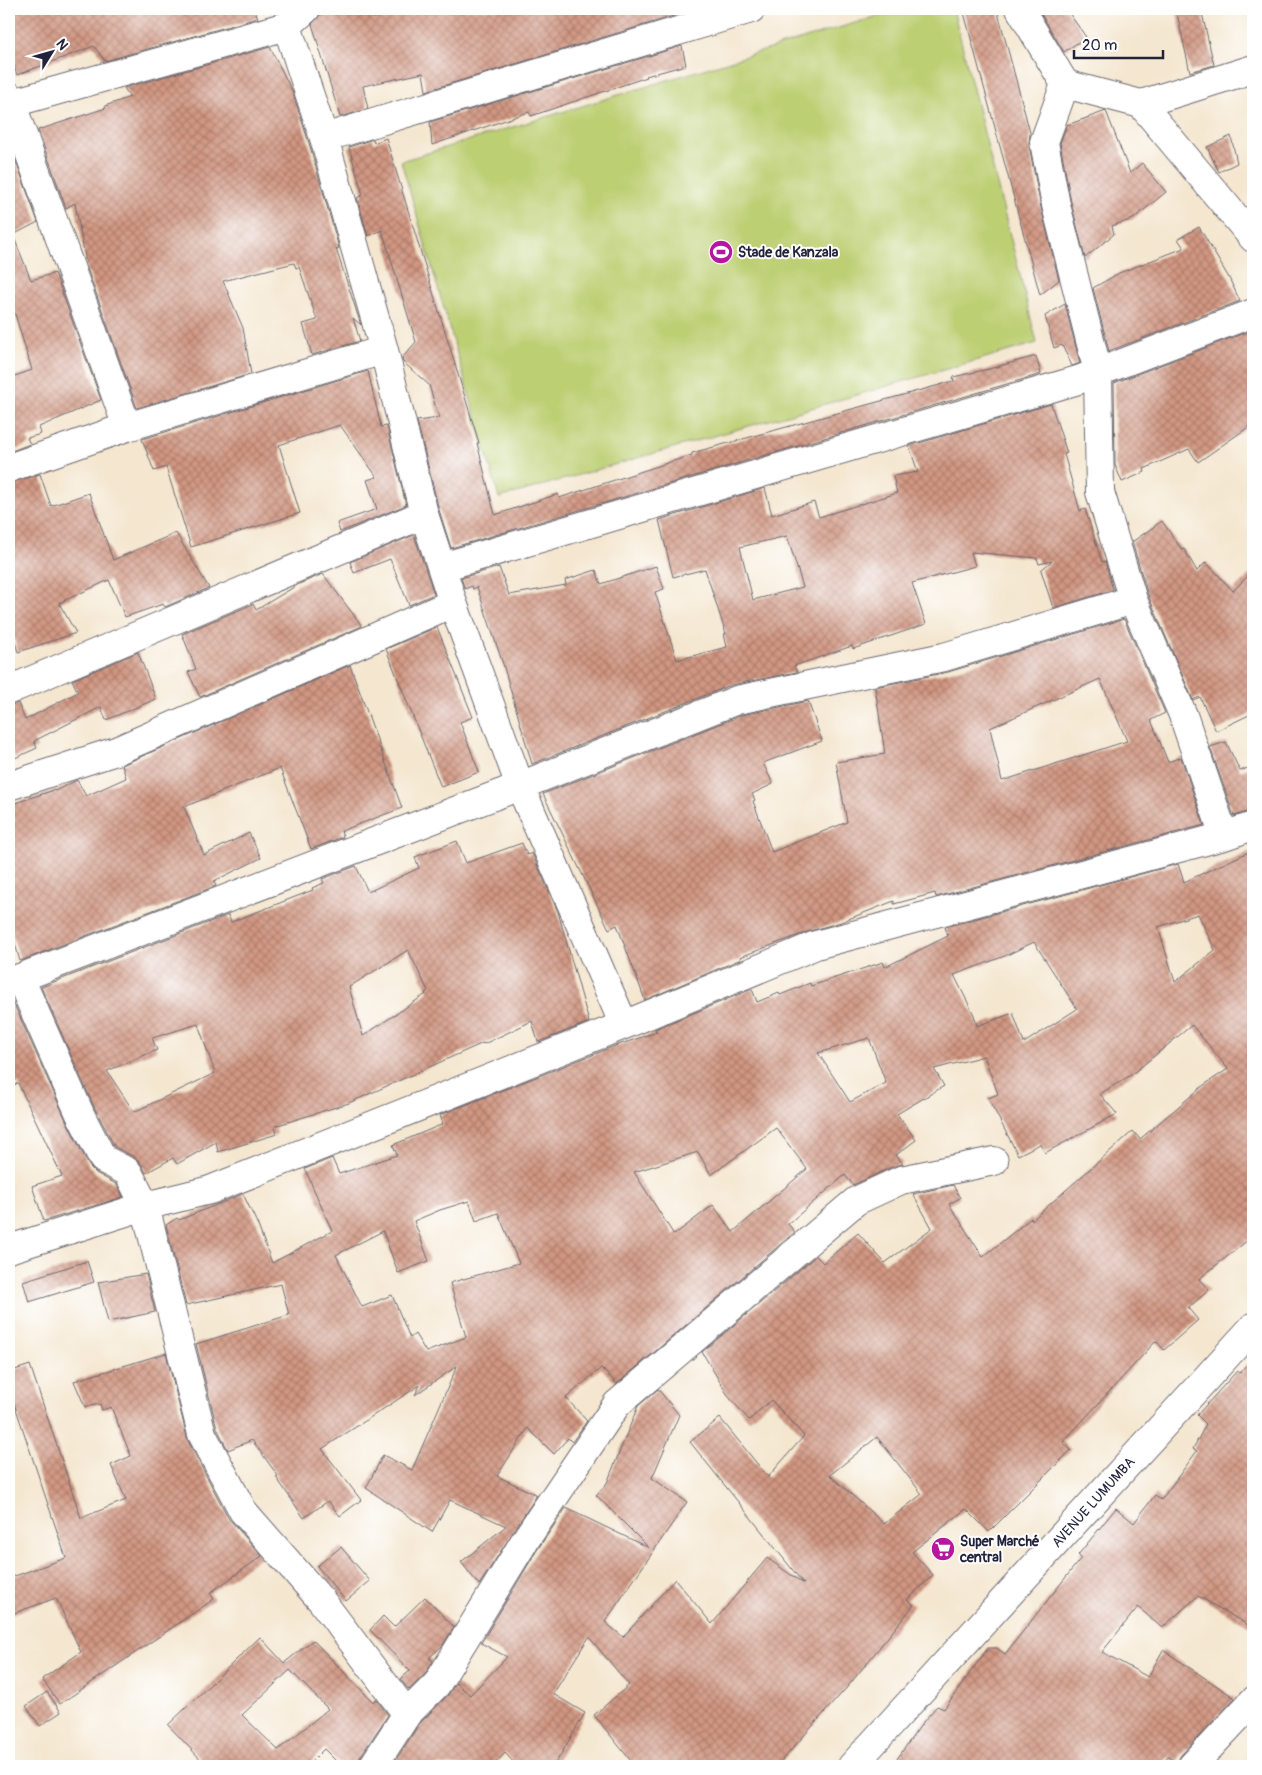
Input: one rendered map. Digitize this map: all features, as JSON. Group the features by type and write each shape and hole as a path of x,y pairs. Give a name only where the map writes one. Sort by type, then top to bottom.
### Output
{"street":[{"path":"324,138 751,9"},
{"path":"1020,9 1065,84 1141,104 1253,70"},
{"path":"127,428 10,101 296,18 324,138 384,350 424,514 520,786 624,1025"},
{"path":"1065,84 1044,142 1056,206 1098,372 1100,492 1133,600 1183,716 1224,836"},
{"path":"1141,104 1253,238"},
{"path":"442,567 1078,380 1253,313"},
{"path":"9,468 127,428 384,350"},
{"path":"9,690 424,514"},
{"path":"408,1714 321,1600 243,1511 202,1434 145,1206 128,1172 104,1159 14,980 520,786 737,700 944,656 1133,600"},
{"path":"9,786 116,751 454,603"},
{"path":"9,1249 145,1206 210,1190 624,1025 816,944 1224,836 1253,826"},
{"path":"373,1766 408,1714 437,1684 524,1542 617,1404 856,1201 902,1180 994,1161"},
{"name":"AVENUE LUMUMBA","path":"852,1766 1253,1326"},
{"path":"1192,1766 1253,1701"}],"green space":[{"name":"Stade de Kanzala","path":"901,9 953,9 1037,343 499,498 401,161"}],"building":[{"path":"24,9 254,9 258,18 105,61 94,46 17,75 9,54 9,14"},
{"path":"340,9 370,9 373,18 411,9 673,9 674,16 426,91 423,73 363,86 368,109 340,117 312,24 321,14"},
{"path":"963,9 997,9 1030,133 1029,145 1041,208 1059,280 1040,295"},
{"path":"1038,9 1066,9 1086,37 1064,52"},
{"path":"1176,9 1201,9 1214,65 1190,72"},
{"path":"682,46 686,65 646,76 531,116 529,112 432,145 430,122"},
{"path":"270,47 292,91 309,143 339,248 336,249 361,325 353,318 360,341 312,355 303,324 317,320 299,267 296,268 294,263 223,281 243,328 251,374 137,408 87,268 75,203 66,208 38,130 106,108 105,106 130,97 124,88"},
{"path":"1106,111 1130,173 1142,163 1166,192 1133,219 1112,226 1114,234 1085,258 1071,202 1060,143 1067,125"},
{"path":"1231,136 1237,163 1219,172 1207,147"},
{"path":"386,138 479,443 477,443 495,515 558,494 559,498 692,455 692,453 954,381 953,377 1036,356 1041,374 451,548 439,510 417,421 439,418 429,385 403,362 402,358 416,342 382,230 368,236 357,198 363,195 349,147 373,139 374,143"},
{"path":"9,142 38,222 13,235 31,280 55,273 101,400 39,427 41,434 27,438 30,444 9,452 9,378 32,370 15,314 9,316"},
{"path":"1199,227 1229,278 1240,301 1109,351 1093,288 1119,273 1184,248 1178,239"},
{"path":"1065,304 1080,363 1072,366 1062,345 1054,348 1045,316"},
{"path":"1252,330 1253,424 1198,462 1189,449 1144,469 1145,472 1122,482 1115,465 1114,383"},
{"path":"368,371 381,427 387,426 406,505 340,532 337,523 377,509 367,480 377,477 340,425 279,445 300,513 191,547 166,467 154,471 142,439"},
{"path":"1051,404 1067,453 1064,454 1080,511 1085,509 1102,562 1105,561 1113,590 1053,608 1041,570 1052,561 1039,564 1037,558 971,552 975,566 912,583 926,624 853,649 852,646 794,666 797,672 731,685 532,764 503,664 477,587 473,589 472,586 465,589 461,578 499,567 509,595 566,585 565,580 596,570 601,584 656,566 664,589 655,592 677,660 727,647 724,634 726,634 705,569 673,577 659,520 765,488 772,515 814,502 819,517 897,493 893,476 918,472 909,446","holes":["787,536 803,587 753,600 740,547"]},
{"path":"40,474 51,506 89,493 113,560 176,533 209,588 165,607 163,604 125,617 109,580 59,603 76,633 18,652 9,623 9,483"},
{"path":"1162,521 1182,550 1184,549 1197,571 1206,562 1233,591 1253,571 1253,713 1216,731 1200,697 1193,700 1148,595 1132,542"},
{"path":"414,535 434,594 409,605 390,559 354,573 350,562"},
{"path":"323,574 362,626 200,697 188,672 196,669 182,634 253,604 256,610 299,584"},
{"path":"1124,619 1165,713 1151,720 1168,762 1181,757 1204,825 936,897 935,893 894,904 894,901 841,922 810,931 740,957 741,959 645,1000 617,925 609,929 543,794 742,715 808,701 822,741 763,763 773,784 752,794 772,852 847,822 836,762 885,754 875,687 948,672","holes":["1100,679 1127,741 1002,781 990,728"]},
{"path":"437,627 473,717 460,722 479,772 441,787 386,649"},
{"path":"138,652 156,699 106,720 101,707 34,741 37,748 15,758 12,751 9,753 9,705 18,703 25,720 78,692 72,680"},
{"path":"350,665 402,808 341,831 343,837 311,849 280,768 184,807 204,855 249,833 261,858 214,881 216,886 20,961 9,923 9,805 55,791 77,780 86,796 126,778 122,765"},
{"path":"1226,742 1240,771 1253,766 1253,810 1234,816 1210,747"},
{"path":"457,841 466,863 522,843 527,855 532,853 558,912 589,1022 538,1042 532,1021 349,1103 275,1126 277,1134 218,1152 216,1142 177,1164 173,1158 146,1173 136,1158 115,1147 94,1107 41,987 228,915 231,922 313,890 312,888 324,883 322,879 356,866 368,892 419,868 415,857","holes":["408,950 428,991 363,1036 349,987","198,1024 215,1073 134,1112 107,1071 157,1050 152,1038"]},
{"path":"1253,850 1253,1236 1199,1279 1209,1290 1188,1308 1198,1320 1164,1350 1156,1341 1063,1442 1071,1450 989,1532 966,1509 912,1552 933,1575 907,1600 914,1605 849,1685 777,1766 635,1766 594,1715 629,1685 589,1637 553,1694 585,1713 554,1766 517,1766 505,1753 493,1766 392,1766 419,1724 448,1695 456,1683 470,1695 507,1657 481,1643 537,1550 566,1508 649,1548 596,1495 607,1483 638,1406 658,1389 679,1415 652,1478 687,1502 605,1622 623,1637 675,1579 712,1624 767,1558 804,1584 690,1442 720,1418 768,1477 804,1436 771,1400 749,1420 729,1397 702,1352 816,1256 823,1263 858,1233 885,1263 932,1228 913,1194 953,1185 960,1198 949,1204 983,1257 1031,1218 1032,1220 1133,1131 1140,1139 1204,1085 1228,1069 1192,1025 1131,1075 1100,1094 1117,1114 1045,1153 1040,1144 1018,1155 988,1098 998,1094 984,1056 934,1069 944,1086 897,1114 916,1140 896,1155 903,1164 894,1166 853,1185 845,1175 788,1224 795,1232 617,1384 601,1368 566,1398 587,1421 572,1442 568,1438 554,1454 528,1428 497,1476 537,1495 479,1585 461,1562 506,1526 450,1500 432,1532 366,1488 383,1455 412,1470 457,1366 415,1395 420,1385 322,1449 361,1500 340,1516 328,1501 304,1518 276,1477 278,1476 252,1440 228,1450 217,1428 196,1344 289,1315 281,1284 186,1305 166,1225 177,1218 179,1220 243,1194 257,1223 272,1263 332,1231 305,1169 332,1158 339,1174 397,1155 393,1145 443,1124 440,1115 615,1046 657,1032 655,1029 752,989 757,1002 810,983 811,986 883,962 885,967 948,936 945,927 1178,864 1184,882","holes":["1198,914 1215,950 1175,982 1158,927","1034,942 1077,1009 1024,1043 1013,1013 977,1026 974,1015 954,975 1005,956","869,1038 886,1083 850,1102 818,1053","776,1128 807,1169 733,1232 713,1205 674,1235 634,1172 698,1152 711,1175","469,1201 476,1221 498,1213 519,1263 450,1283 466,1337 426,1352 415,1334 410,1338 392,1295 362,1307 336,1255 383,1231 398,1273 429,1261 414,1221","877,1437 922,1494 884,1524 830,1475"]},
{"path":"9,998 14,1004 66,1120 89,1166 96,1173 116,1184 123,1197 44,1221 32,1186 62,1176 18,1083 9,1087"},
{"path":"87,1261 94,1282 29,1302 23,1281"},
{"path":"146,1274 155,1312 108,1322 98,1282"},
{"path":"166,1353 188,1441 229,1519 262,1556 210,1593 214,1599 60,1704 42,1679 81,1652 56,1598 9,1615 9,1578 66,1558 9,1388 9,1372 30,1365 81,1518 126,1500 111,1465 131,1456 111,1407 102,1410 100,1404 85,1407 74,1381"},
{"path":"1253,1359 1253,1628 1198,1596 1162,1628 1138,1607 1102,1652 1148,1677 1163,1650 1235,1698 1181,1755 1177,1763 1168,1757 1160,1766 892,1766 923,1722 937,1706 944,1709 988,1648 997,1648 1005,1654 1081,1558 1078,1555 1116,1508 1134,1523 1155,1495 1161,1500 1197,1451 1193,1449 1206,1424 1197,1415 1237,1371 1240,1373"},
{"path":"341,1547 370,1581 346,1601 317,1566"},
{"path":"425,1597 454,1627 442,1646 429,1658 433,1661 425,1674 409,1690 400,1679 410,1671 370,1630 383,1616 394,1627"},
{"path":"260,1637 284,1663 313,1640 373,1702 376,1699 388,1715 360,1757 358,1766 341,1766 324,1749 307,1766 207,1766 168,1725","holes":["290,1670 328,1709 278,1750 242,1715"]},
{"path":"47,1692 61,1712 40,1726 26,1706"}],"place":[{"name":"Stade de Kanzala","path":"721,252"},
{"name":"Super Marché central","path":"943,1549"}]}
